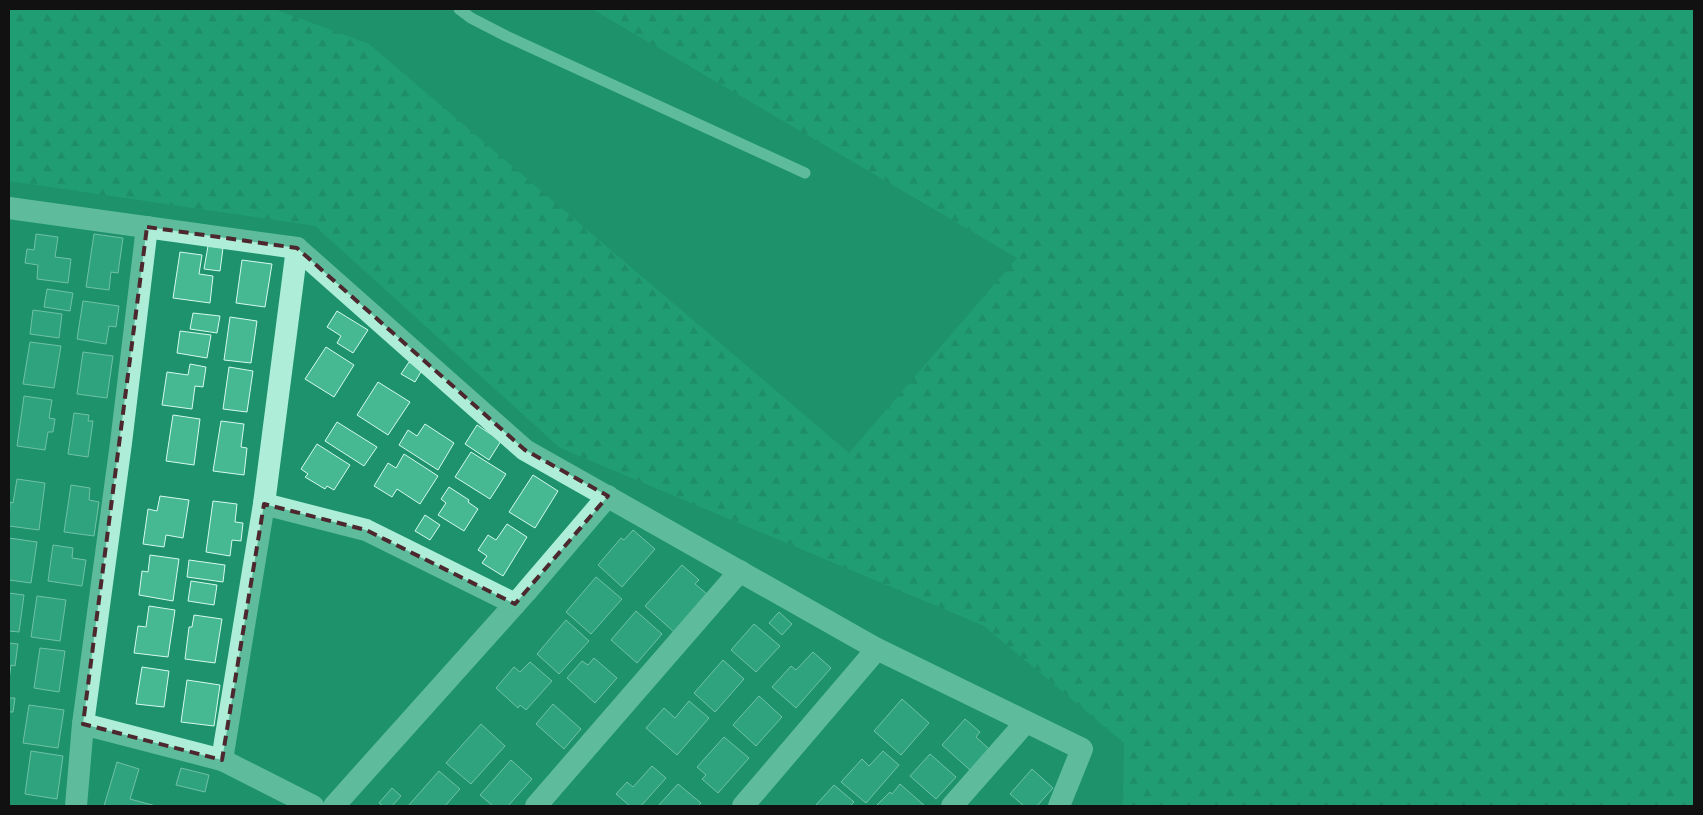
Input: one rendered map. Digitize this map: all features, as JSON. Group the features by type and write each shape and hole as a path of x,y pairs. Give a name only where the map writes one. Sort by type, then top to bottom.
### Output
{"street":[{"path":"9,208 297,248 525,450 877,648 1082,749 1059,806"},
{"path":"76,806 83,724 122,443 147,227"},
{"path":"222,760 264,504 297,248"},
{"path":"334,806 515,604 608,496"},
{"path":"264,504 366,530 515,604"},
{"path":"536,806 740,571"},
{"path":"743,806 877,648"},
{"path":"952,806 1026,722"},
{"path":"83,724 222,760 313,806"}],"lane":[{"path":"459,9 471,18 506,36 805,172"}],"highlighted area":[{"path":"147,227 297,248 525,450 608,496 515,604 366,530 264,504 222,760 83,724"}],"green space":[{"path":"9,9 274,9 369,44 849,453 1017,258 592,9 1694,9 1694,806 1123,806 1124,743 984,626 560,448 315,226 9,181"}],"building":[{"path":"36,234 58,237 55,257 71,259 68,283 37,279 38,265 25,263 27,249 34,250"},
{"path":"94,234 123,238 118,273 111,272 109,290 86,287"},
{"path":"208,246 223,248 220,271 204,269"},
{"path":"180,252 202,255 199,274 213,276 210,303 173,298"},
{"path":"242,260 272,264 265,307 236,303"},
{"path":"47,289 73,293 70,311 44,307"},
{"path":"83,301 119,306 116,327 109,326 106,344 77,339"},
{"path":"33,310 62,314 59,338 30,334"},
{"path":"337,311 368,330 353,353 337,343 341,336 327,327"},
{"path":"193,313 220,316 217,333 190,329"},
{"path":"230,317 257,321 251,363 224,360"},
{"path":"180,331 211,335 207,358 177,353"},
{"path":"30,342 61,346 54,388 23,384"},
{"path":"326,347 354,365 334,397 305,379"},
{"path":"83,352 113,356 107,398 77,394"},
{"path":"409,362 422,370 415,382 401,374"},
{"path":"190,364 206,367 203,387 195,386 192,409 162,405 167,372 188,375"},
{"path":"229,367 253,371 247,412 223,409"},
{"path":"378,382 410,402 388,435 357,415"},
{"path":"24,396 52,400 49,418 55,419 53,432 48,432 45,450 17,446"},
{"path":"74,413 89,415 88,421 93,421 88,457 68,454"},
{"path":"173,415 200,419 194,465 166,461"},
{"path":"221,421 244,424 241,447 247,448 244,475 213,471"},
{"path":"337,422 377,447 364,466 325,441"},
{"path":"425,424 454,443 438,470 399,445 408,430 417,436"},
{"path":"477,425 501,441 489,460 465,444"},
{"path":"317,444 350,465 334,490 327,486 325,489 305,477 308,474 301,469"},
{"path":"471,452 506,474 490,499 455,477"},
{"path":"404,454 438,476 420,504 397,489 392,497 374,486 388,463 396,468"},
{"path":"533,475 558,491 535,528 509,512"},
{"path":"17,479 45,483 39,530 9,526 10,502 13,503"},
{"path":"71,485 90,488 89,500 99,502 94,536 64,532"},
{"path":"449,487 469,500 468,502 478,509 464,531 438,515 446,503 441,499"},
{"path":"160,496 189,500 183,538 166,535 164,547 143,544 148,509 157,511"},
{"path":"213,501 237,504 235,522 243,523 241,541 232,540 230,556 206,552"},
{"path":"425,515 440,525 430,540 415,531"},
{"path":"507,524 527,537 503,576 482,563 487,556 478,550 488,535 496,540"},
{"path":"633,530 655,549 622,587 598,565 621,538 624,540"},
{"path":"9,538 37,542 31,583 9,580"},
{"path":"53,545 73,548 72,558 86,560 82,586 48,581"},
{"path":"150,555 179,559 173,601 139,595 142,571 148,572"},
{"path":"189,560 225,565 223,582 187,577"},
{"path":"682,565 699,580 695,584 707,594 674,632 645,606"},
{"path":"596,577 622,599 591,634 566,612"},
{"path":"191,581 217,585 214,605 188,601"},
{"path":"9,593 24,595 19,632 9,631"},
{"path":"37,596 66,600 60,641 31,637"},
{"path":"149,606 175,610 168,657 134,653 138,626 146,627"},
{"path":"636,611 662,634 637,663 611,640"},
{"path":"779,612 792,624 782,635 769,623"},
{"path":"194,615 222,619 215,663 185,659 189,627 192,627"},
{"path":"566,620 589,641 559,674 537,654"},
{"path":"754,624 780,646 756,672 731,650"},
{"path":"9,643 18,644 15,666 11,665 9,680"},
{"path":"40,648 65,651 59,692 34,688"},
{"path":"813,652 831,668 796,708 772,687 791,666 796,670"},
{"path":"594,658 617,678 595,703 567,678 582,661 588,665"},
{"path":"723,660 744,679 715,712 694,693"},
{"path":"530,662 552,681 526,710 520,705 518,708 496,688 514,667 520,672"},
{"path":"142,667 169,671 164,707 136,704"},
{"path":"187,680 220,685 214,726 181,722"},
{"path":"759,696 782,717 756,746 733,725"},
{"path":"9,698 15,698 13,712 9,712"},
{"path":"902,699 929,723 901,755 874,731"},
{"path":"689,701 709,718 677,755 646,728 664,708 675,718"},
{"path":"553,704 581,729 564,749 536,724"},
{"path":"29,705 64,710 58,748 23,743"},
{"path":"965,719 980,732 976,737 989,749 970,770 942,745"},
{"path":"481,724 505,746 471,784 446,763"},
{"path":"724,737 749,758 718,793 702,779 706,775 697,767"},
{"path":"31,751 63,756 57,799 25,794"},
{"path":"883,751 899,765 866,803 841,782 862,759 869,766"},
{"path":"930,754 956,777 936,799 910,776"},
{"path":"511,760 532,779 508,806 493,806 480,795"},
{"path":"117,762 139,769 130,799 156,806 104,806"},
{"path":"652,766 666,778 641,806 630,806 616,794 627,782 633,787"},
{"path":"181,768 209,775 205,792 176,785"},
{"path":"1032,769 1053,788 1037,806 1024,806 1010,794"},
{"path":"439,771 460,789 445,806 408,806"},
{"path":"678,784 701,803 698,806 658,806"},
{"path":"900,784 925,806 876,806 890,792 892,794"},
{"path":"834,785 854,802 850,806 815,806"},
{"path":"392,788 401,796 392,806 383,806 379,803"}]}
